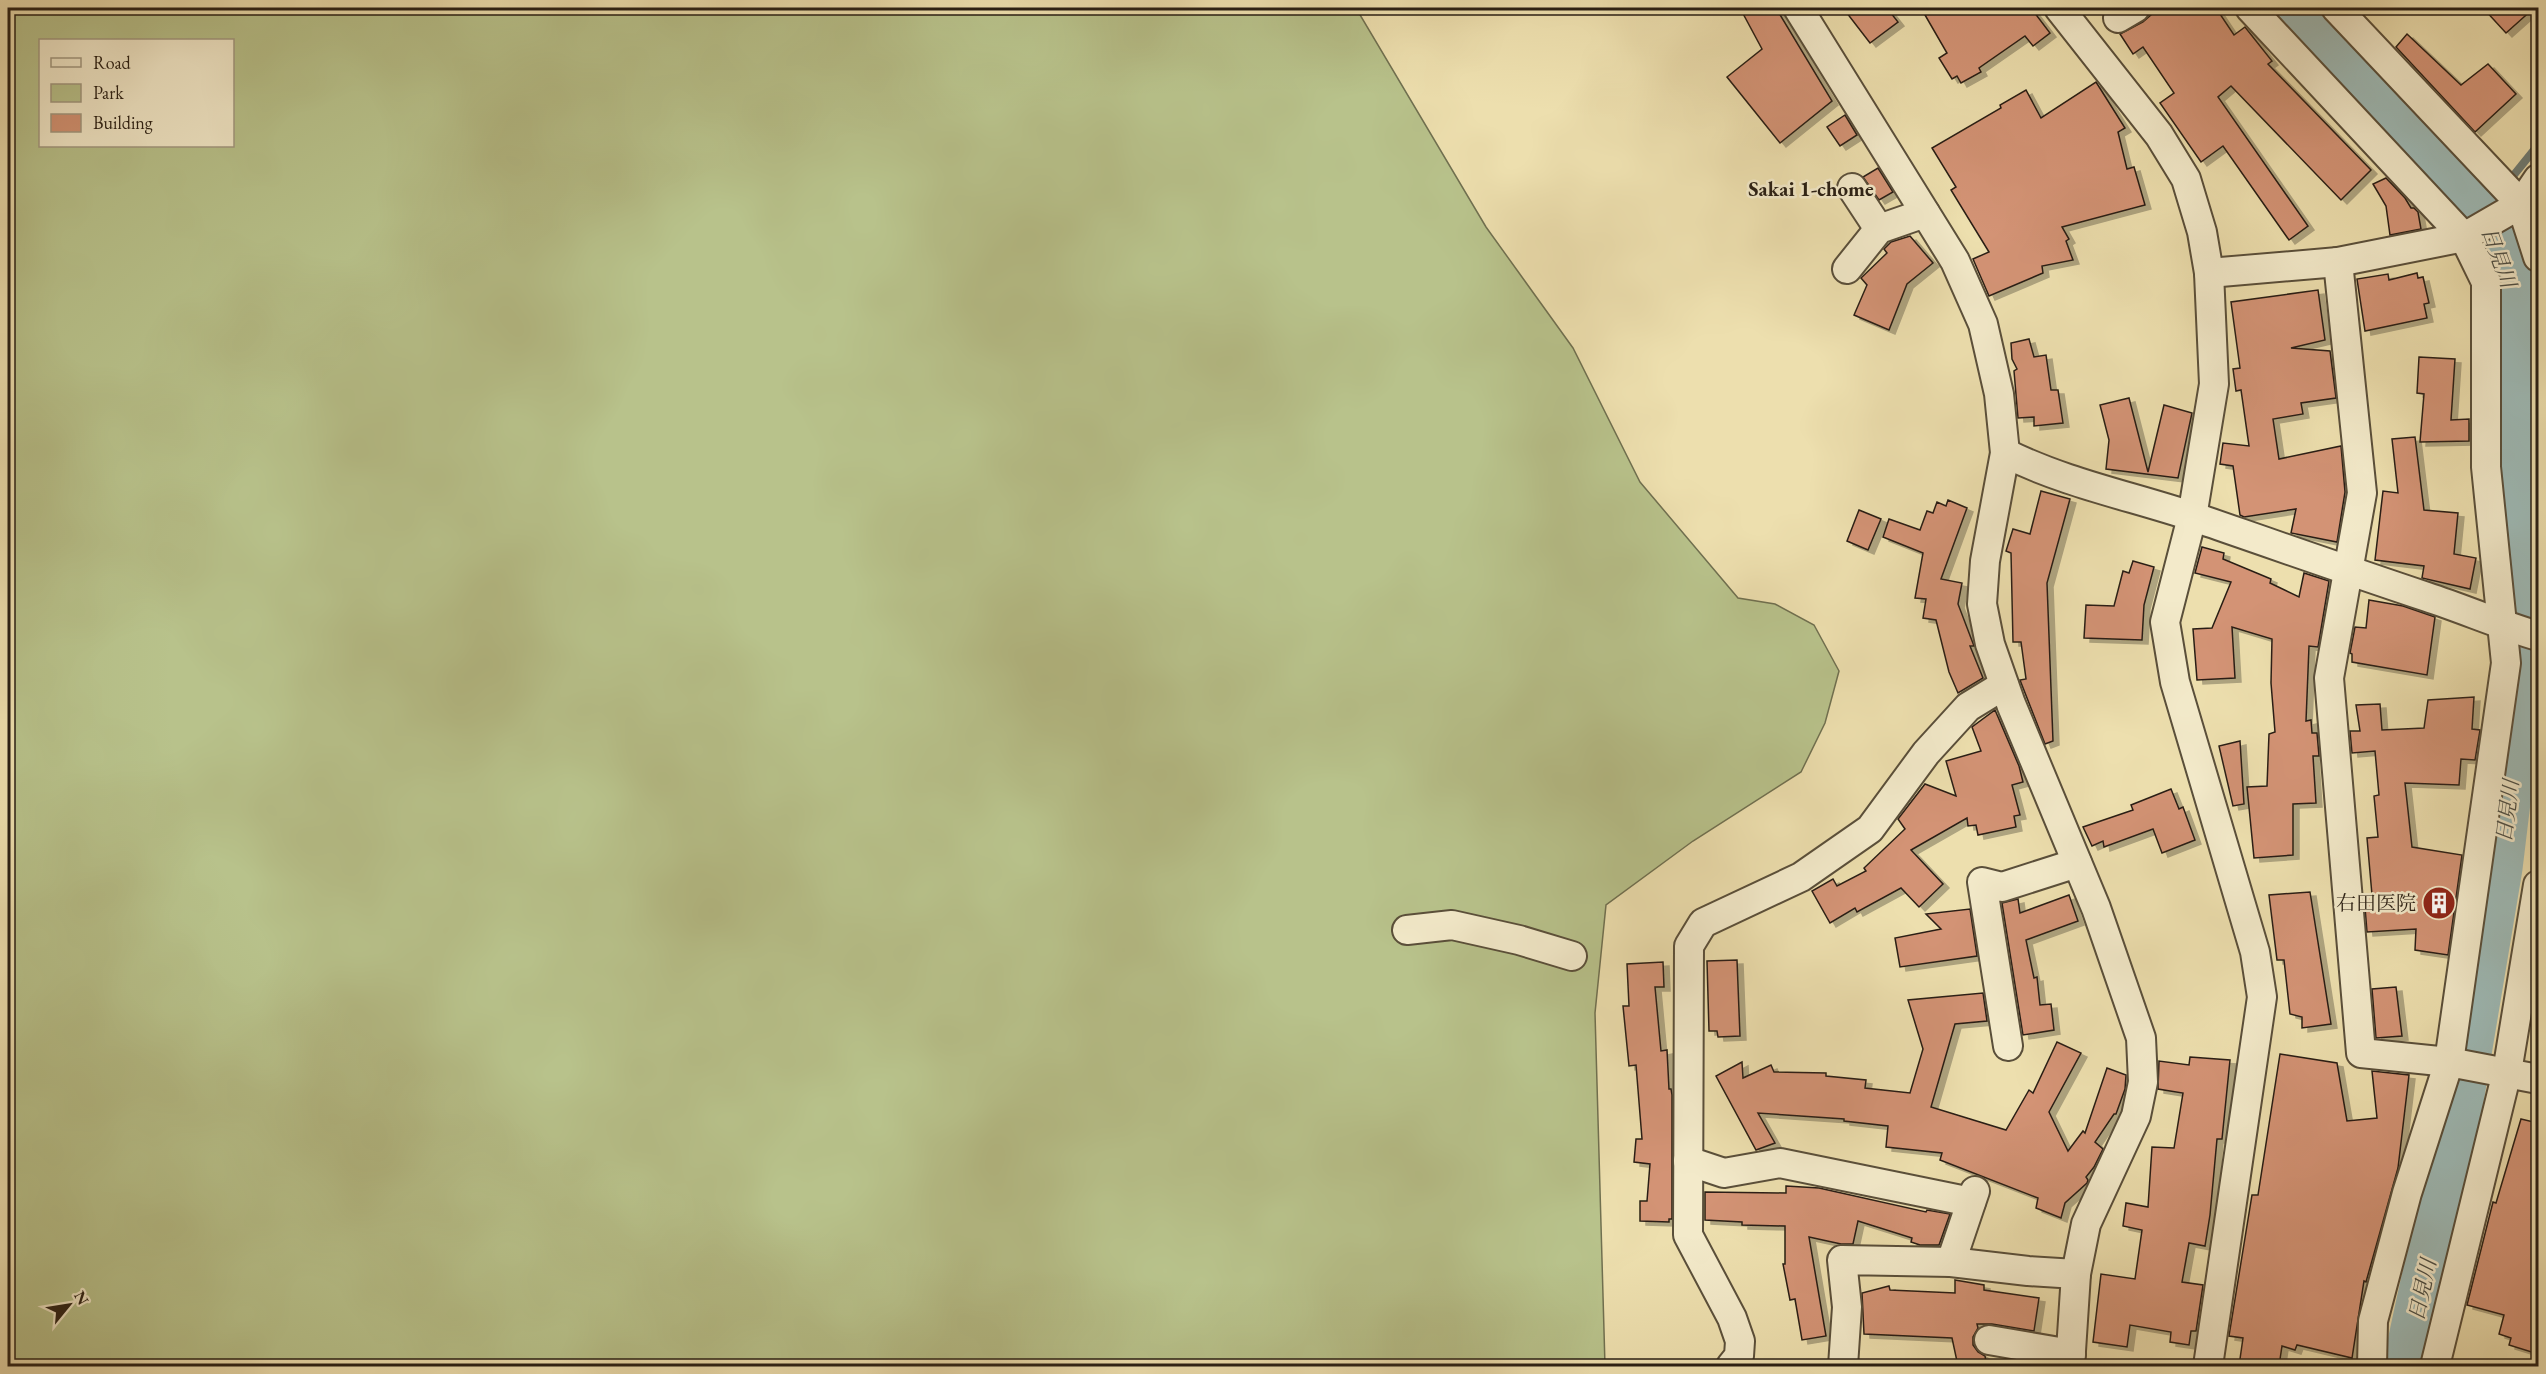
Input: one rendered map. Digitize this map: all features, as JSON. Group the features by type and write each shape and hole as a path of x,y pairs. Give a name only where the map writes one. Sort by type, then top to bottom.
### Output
{"street":[{"path":"1798,8 1955,261 1983,324 1999,394 2005,453 1985,561 1982,604 1990,644 2004,685 2096,908 2141,1038 2143,1082 2136,1116 2086,1224 2076,1274 2071,1360 1989,1340"},
{"path":"2059,8 2158,135 2186,179 2202,232 2209,273 2214,384 2192,517 2165,622 2175,682 2255,952 2262,998 2208,1366"},
{"path":"2250,8 2464,237 2487,282 2486,467 2506,663 2449,1062 2407,1193 2373,1321 2372,1366"},
{"path":"2336,8 2519,202 2538,256"},
{"path":"2209,273 2338,262 2464,237 2519,202 2538,179"},
{"path":"1852,189 1879,229"},
{"path":"1847,269 1879,229 1925,213"},
{"path":"2338,262 2362,493 2329,678 2361,1053 2449,1062 2538,1079"},
{"path":"2005,453 2034,467 2192,517 2349,573 2429,597 2503,626 2538,636"},
{"path":"1731,1366 1739,1356 1740,1341 1732,1318 1688,1235 1689,946 1703,922 1801,877 1870,829 1926,753 1968,707 2004,685"},
{"path":"2008,1046 1982,882 2002,887 2077,863"},
{"path":"2435,1366 2507,1072 2538,885"},
{"path":"1407,930 1452,925 1520,940 1572,956"},
{"path":"1688,1161 1724,1173 1780,1163 1973,1197 1950,1262"},
{"path":"1843,1366 1847,1307 1842,1260 1950,1262 2076,1274"}],"green space":[{"path":"8,8 1356,8 1486,227 1573,348 1640,482 1738,598 1775,604 1814,625 1839,671 1825,723 1801,772 1693,841 1606,905 1595,1013 1605,1366 8,1366"}],"building":[{"path":"1740,8 1776,8 1832,101 1780,143 1727,77 1762,49"},
{"path":"1843,8 1887,8 1898,22 1870,43"},
{"path":"1939,8 2031,8 2050,33 2033,46 2025,36 1979,68 1981,72 1961,83 1957,76 1952,79 1939,58 1947,53 1925,15"},
{"path":"2159,8 2216,8 2234,35 2245,27 2272,61 2268,64 2371,170 2341,200 2231,86 2218,97 2308,226 2289,240 2223,146 2201,162 2160,103 2174,93 2143,47 2133,54 2120,34 2143,22"},
{"path":"2483,8 2534,8 2506,33"},
{"path":"2407,34 2461,85 2488,64 2516,94 2475,132 2396,47"},
{"path":"2096,82 2125,128 2118,132 2127,169 2134,167 2145,205 2062,227 2069,239 2066,241 2073,260 2042,266 2043,273 1989,296 1973,259 1989,252 1951,190 1956,187 1932,148 2001,108 2000,105 2026,90 2041,118"},
{"path":"1845,115 1857,135 1840,146 1827,127"},
{"path":"1878,168 1893,192 1879,200 1863,177"},
{"path":"2386,178 2411,208 2418,212 2421,229 2390,235 2386,206 2373,184"},
{"path":"1910,236 1933,263 1907,284 1889,330 1854,315 1867,285 1861,278 1887,253 1884,249 1891,242"},
{"path":"2417,273 2418,278 2423,277 2429,303 2424,304 2427,318 2365,331 2357,279 2388,274 2389,280"},
{"path":"2318,290 2325,340 2291,348 2330,351 2336,398 2301,403 2303,414 2273,419 2279,459 2341,446 2345,492 2337,542 2291,533 2296,509 2244,517 2240,515 2233,466 2220,464 2223,443 2249,446 2241,390 2236,391 2233,369 2240,368 2231,302"},
{"path":"2029,339 2034,357 2046,355 2051,390 2058,390 2063,423 2034,426 2034,417 2018,418 2014,371 2017,369 2012,359 2011,343"},
{"path":"2419,357 2455,359 2451,420 2469,419 2469,441 2420,442 2424,394 2417,393"},
{"path":"2129,398 2148,472 2164,405 2192,413 2178,478 2106,469 2109,440 2100,405"},
{"path":"2415,437 2424,510 2458,513 2454,554 2476,558 2470,589 2422,578 2424,566 2375,560 2383,491 2398,493 2392,439"},
{"path":"2041,491 2070,499 2047,583 2053,741 2045,744 2020,680 2026,679 2021,642 2013,642 2011,553 2006,551 2013,529 2030,534"},
{"path":"1948,500 1967,508 1941,579 1962,583 1958,604 1974,646 1970,646 1983,678 1958,693 1949,672 1936,620 1923,618 1926,599 1915,598 1923,553 1883,537 1889,519 1920,530 1927,511 1933,513 1937,502 1946,506"},
{"path":"1859,510 1881,519 1868,550 1847,541"},
{"path":"2202,547 2224,553 2223,559 2271,579 2270,583 2299,597 2304,573 2329,581 2318,647 2309,646 2306,721 2311,720 2312,733 2317,733 2319,756 2313,756 2316,803 2293,804 2293,855 2254,858 2247,787 2267,786 2269,734 2275,732 2271,683 2272,639 2232,627 2235,678 2197,680 2193,629 2212,628 2231,582 2195,573"},
{"path":"2133,561 2154,567 2144,605 2142,640 2084,638 2086,605 2114,606 2123,571 2129,573"},
{"path":"2369,600 2403,606 2435,617 2427,675 2352,662 2350,653 2355,627 2366,628"},
{"path":"2474,697 2472,729 2480,730 2475,760 2461,759 2459,785 2405,783 2412,847 2462,855 2448,955 2415,950 2416,929 2367,932 2364,895 2372,895 2367,838 2378,837 2374,796 2379,795 2375,751 2352,753 2350,731 2360,731 2356,705 2380,704 2382,730 2424,728 2428,700"},
{"path":"1995,710 2019,766 2023,782 2012,785 2020,815 2014,816 2016,827 1978,835 1976,825 1968,826 1967,818 1911,850 1943,884 1919,907 1901,888 1857,912 1855,908 1830,923 1812,891 1833,879 1837,886 1866,871 1864,868 1905,829 1898,819 1925,784 1956,796 1946,761 1981,751 1972,727"},
{"path":"2240,741 2244,804 2233,806 2219,746"},
{"path":"2171,789 2179,809 2183,807 2195,840 2162,853 2153,829 2104,847 2103,841 2092,846 2083,827 2133,810 2131,805"},
{"path":"2310,892 2331,1024 2302,1028 2302,1017 2290,1014 2284,960 2277,960 2269,895"},
{"path":"2069,895 2078,921 2026,940 2034,978 2037,977 2040,1005 2051,1004 2054,1030 2023,1035 2002,903 2018,899 2020,913"},
{"path":"1970,909 1977,956 1900,967 1895,938 1941,929 1926,914"},
{"path":"1737,960 1740,1036 1718,1037 1717,1031 1709,1031 1707,961"},
{"path":"1663,962 1664,987 1655,987 1661,1051 1667,1050 1669,1089 1672,1095 1672,1219 1669,1219 1669,1222 1640,1221 1640,1201 1647,1201 1650,1164 1634,1162 1636,1139 1642,1139 1636,1065 1629,1066 1623,1006 1629,1006 1627,964"},
{"path":"2396,987 2402,1036 2376,1038 2372,989"},
{"path":"1983,993 1987,1021 1955,1024 1931,1107 2006,1130 2029,1090 2033,1093 2057,1042 2081,1053 2049,1112 2068,1151 2083,1131 2085,1133 2107,1068 2126,1075 2125,1089 2116,1114 2095,1142 2103,1149 2086,1177 2087,1183 2065,1203 2061,1218 2036,1208 2038,1198 1940,1160 1942,1153 1886,1147 1888,1126 1844,1121 1844,1119 1758,1113 1775,1143 1756,1150 1716,1076 1742,1062 1743,1078 1771,1065 1774,1072 1826,1073 1826,1076 1866,1080 1865,1088 1910,1093 1923,1049 1908,1000"},
{"path":"2280,1054 2337,1063 2347,1121 2377,1118 2372,1071 2409,1075 2398,1168 2366,1282 2364,1281 2352,1358 2297,1345 2295,1350 2282,1346 2279,1366 2239,1366 2243,1338 2229,1336 2252,1195 2258,1195"},
{"path":"2190,1057 2230,1060 2222,1139 2217,1139 2205,1246 2189,1243 2182,1282 2203,1285 2196,1331 2191,1331 2189,1345 2170,1342 2171,1332 2130,1325 2127,1347 2093,1342 2101,1274 2135,1279 2142,1230 2123,1226 2126,1203 2148,1207 2152,1147 2174,1148 2183,1093 2158,1089 2159,1061 2189,1065"},
{"path":"2521,1119 2538,1123 2538,1354 2509,1345 2511,1338 2499,1334 2504,1315 2467,1305 2493,1202 2496,1203"},
{"path":"1786,1186 1819,1188 1926,1212 1927,1210 1950,1214 1939,1245 1920,1245 1911,1242 1912,1238 1858,1221 1853,1244 1841,1244 1809,1237 1826,1336 1802,1340 1795,1299 1790,1300 1783,1264 1785,1264 1785,1226 1742,1225 1742,1222 1705,1220 1705,1192 1786,1193"},
{"path":"1955,1280 1984,1285 1984,1290 2039,1298 2034,1331 1992,1324 1977,1324 1973,1345 1985,1356 1987,1366 1958,1366 1952,1338 1864,1334 1862,1293 1889,1286 1890,1290 1955,1293"}],"waterway":[{"name":"日見川","path":"2289,8 2480,208 2489,224 2512,282 2525,621 2519,711 2500,868 2457,1125 2405,1366"},
{"path":"2509,181 2538,145"},
{"path":"2480,208 2501,190"}],"place":[{"name":"右田医院","path":"2439,903"}],"district":[{"name":"Sakai 1-chome","path":"1811,188"}]}
